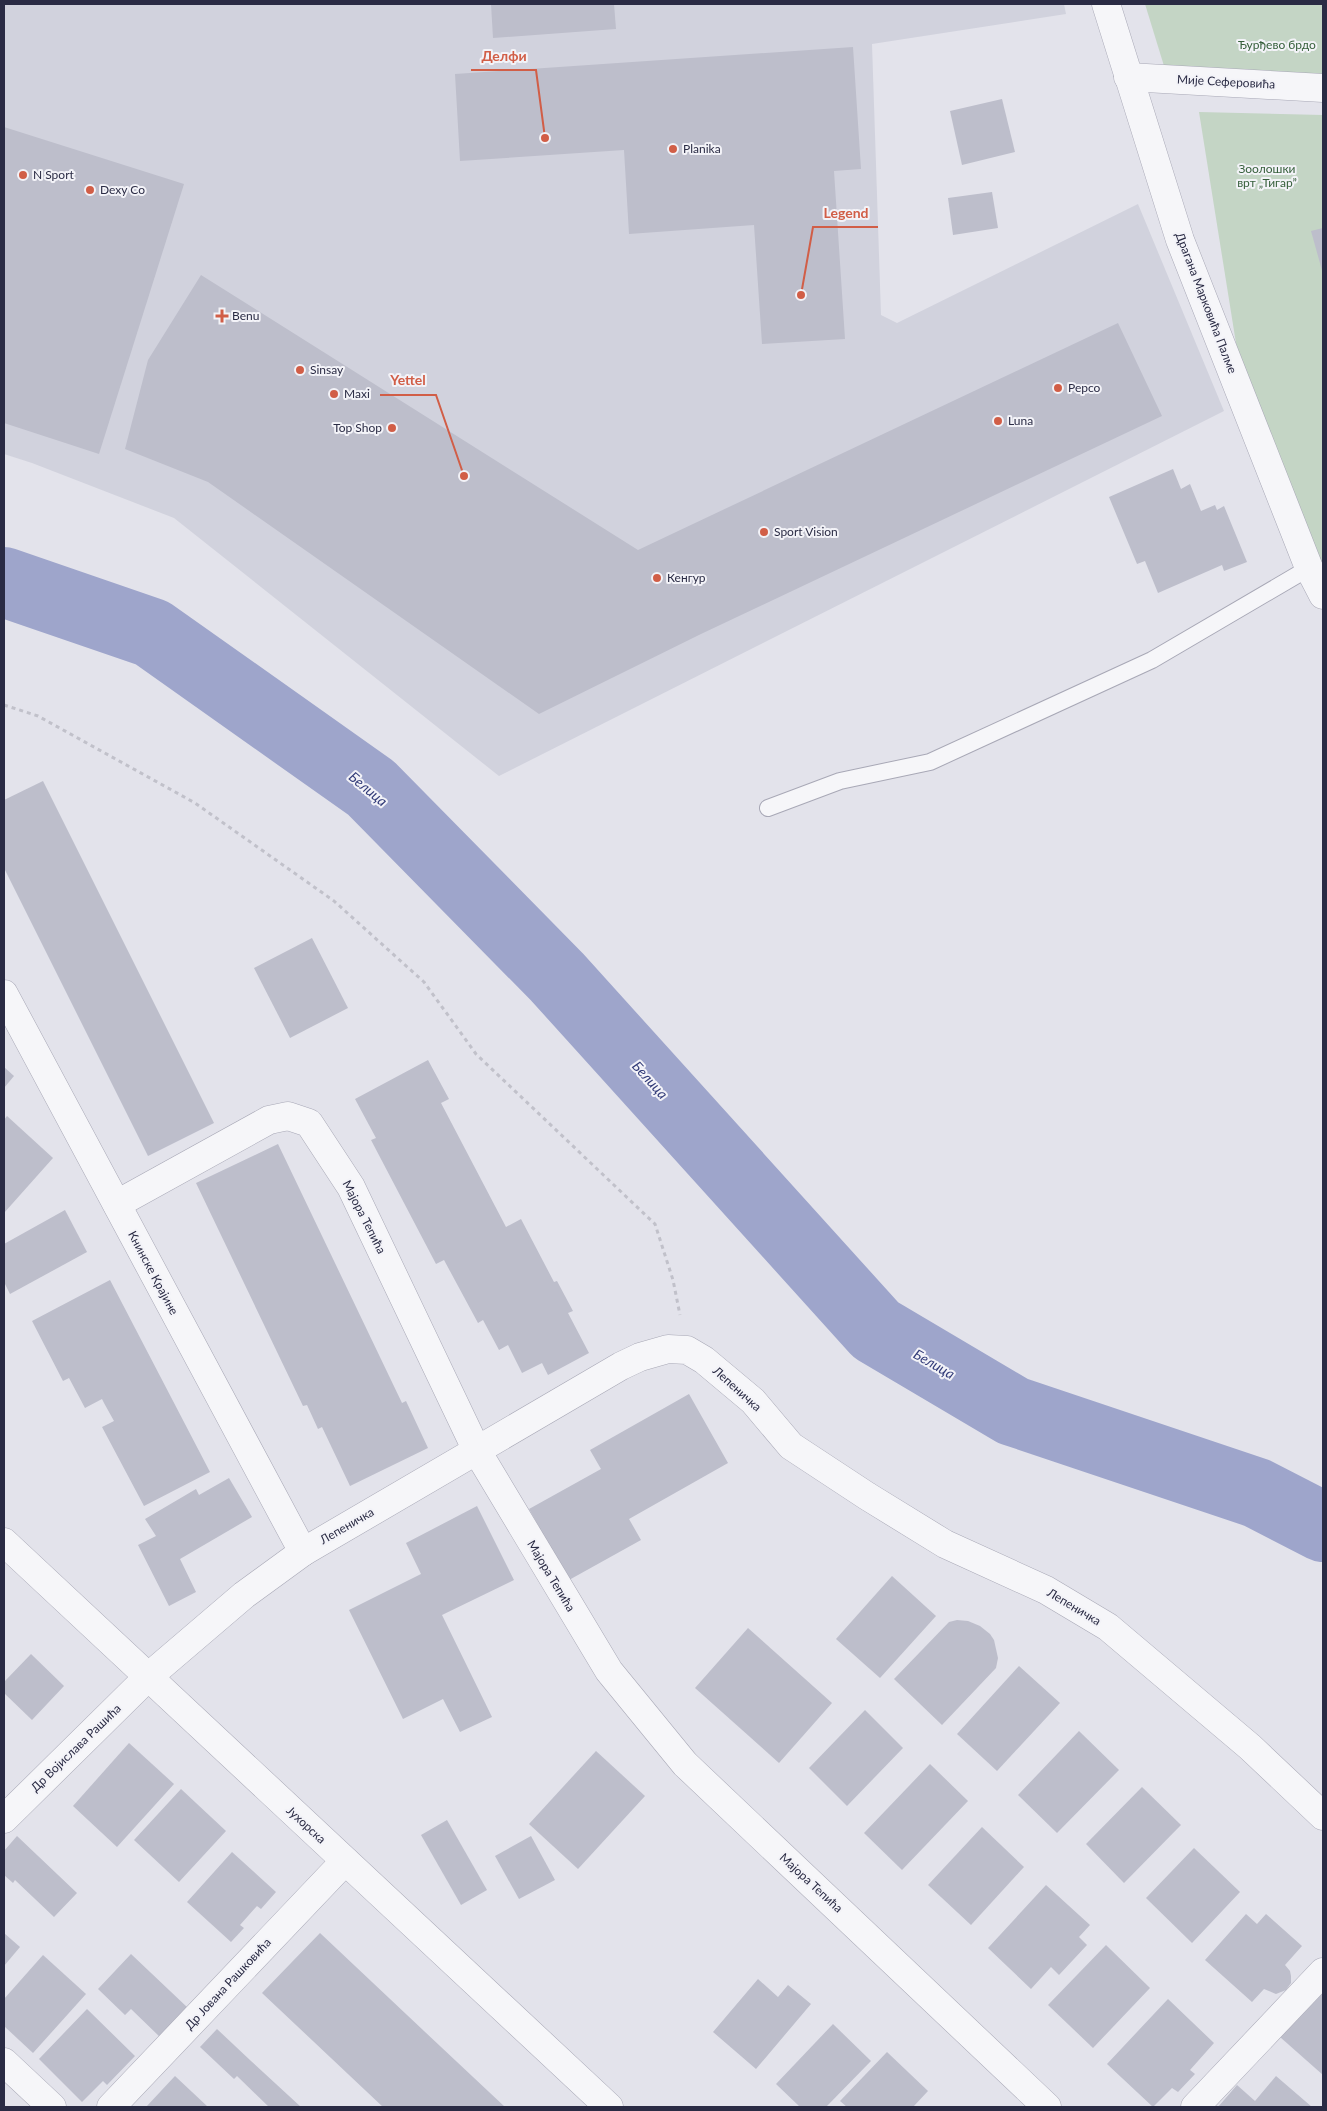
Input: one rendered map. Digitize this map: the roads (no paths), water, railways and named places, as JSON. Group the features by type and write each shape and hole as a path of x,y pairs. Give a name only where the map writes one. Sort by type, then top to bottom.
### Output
{"street":[{"name":"Драгана Марковића Палме","path":"1106,4 1180,240 1309,568 1323,595"},
{"name":"Мије Сеферовића","path":"1128,77 1323,88"},
{"name":"Книнске Крајине","path":"4,994 303,1552"},
{"name":"Мајора Тепића","path":"116,1204 268,1120 288,1116 309,1123 351,1187 477,1451 609,1671 685,1764 1047,2107"},
{"name":"Лепеничка","path":"148,1677 244,1595 303,1552 640,1357 668,1349 687,1350 704,1360 753,1402 791,1446 945,1544 1046,1590 1108,1627 1250,1747 1323,1816"},
{"name":"Јухорска","path":"4,1542 609,2107"},
{"name":"Др Војислава Рашића","path":"4,1819 148,1677"},
{"name":"Др Јована Рашковића","path":"111,2107 344,1860"},
{"path":"1195,2107 1323,1972"},
{"path":"4,2062 52,2107"}],"lane":[{"path":"768,808 840,781 930,762 1152,660 1309,568"}],"waterway":[{"name":"Белица","path":"4,582 152,633 371,788 557,977 876,1330 1013,1411 1257,1493 1323,1527"}],"place":[{"name":"Делфи","path":"545,138"},
{"name":"Planika","path":"673,149"},
{"name":"N Sport","path":"23,175"},
{"name":"Dexy Co","path":"90,190"},
{"name":"Legend","path":"801,295"},
{"name":"Benu","path":"222,316"},
{"name":"Sinsay","path":"300,370"},
{"name":"Pepco","path":"1058,388"},
{"name":"Maxi","path":"334,394"},
{"name":"Luna","path":"998,421"},
{"name":"Top Shop","path":"392,428"},
{"name":"Yettel","path":"464,476"},
{"name":"Sport Vision","path":"764,532"},
{"name":"Кенгур","path":"657,578"}],"park label":[{"name":"Ђурђево брдо","path":"1277,45"},
{"name":"Зоолошки врт „Тигар”","path":"1267,176"}]}
